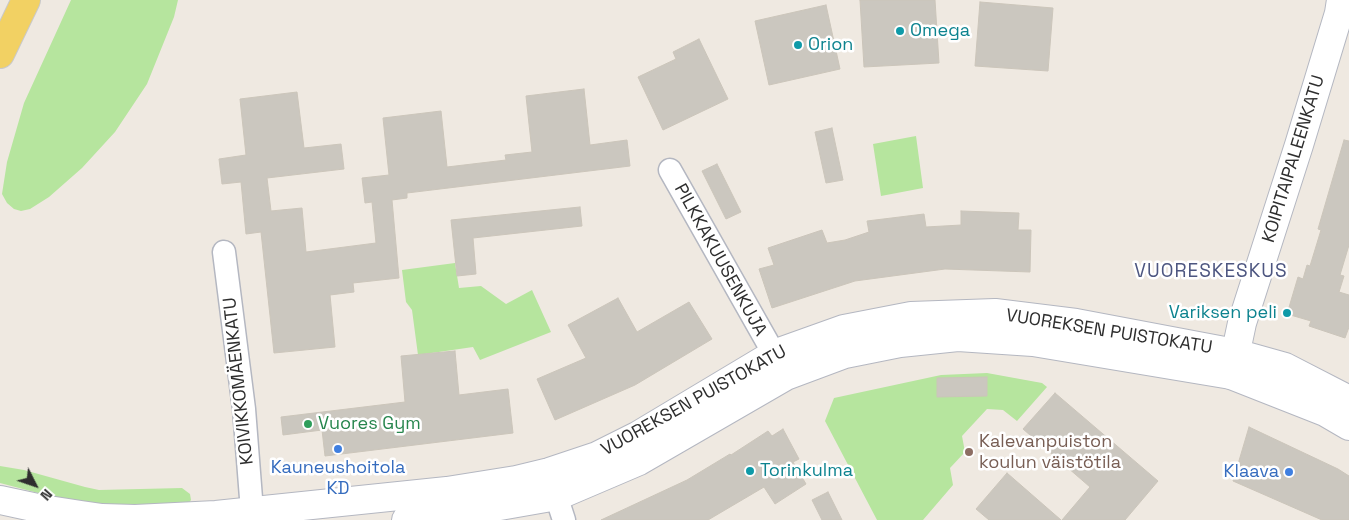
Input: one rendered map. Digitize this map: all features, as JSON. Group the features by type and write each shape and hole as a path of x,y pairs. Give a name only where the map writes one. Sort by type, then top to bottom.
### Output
{"main road":[{"path":"0,54 26,0"},
{"name":"KOIPITAIPALEENKATU","path":"1233,364 1242,323 1302,136 1339,13 1341,0"},
{"name":"VUOREKSEN PUISTOKATU","path":"406,520 448,515 556,496 639,461 780,365 900,343 958,337 1033,342 1233,364 1285,367 1349,400"},
{"name":"VUOREKSEN PUISTOKATU","path":"1233,364 1349,426"},
{"name":"VUOREKSEN PUISTOKATU","path":"0,500 42,509 102,518 135,518 253,515 447,491 516,480 556,496"}],"street":[{"name":"PILKKAKUUSENKUJA","path":"670,170 780,365"},
{"name":"KOIVIKKOMÄENKATU","path":"224,252 244,409 253,515"}],"green space":[{"path":"71,0 178,0 174,17 147,84 115,132 82,168 49,197 30,209 21,211 14,209 7,203 2,194 7,162 24,103"},
{"path":"916,136 923,188 881,196 873,144"},
{"path":"455,263 459,288 481,286 506,304 532,290 551,332 480,360 473,347 418,355 412,310 406,302 402,270"},
{"path":"987,373 1042,383 1047,387 1017,421 1003,410 987,409 962,436 965,452 950,468 953,485 923,520 877,520 825,421 834,398 941,375"},
{"path":"0,466 24,470 99,490 182,488 190,494 191,500 188,504 177,506 95,505 0,483"}],"building":[{"name":"Omega","path":"860,0 935,0 939,63 864,67"},
{"name":"Omega","path":"980,2 1053,8 1048,71 975,66"},
{"name":"Orion","path":"826,5 840,69 769,85 755,21"},
{"path":"699,39 728,99 663,130 638,77 676,59 673,52"},
{"path":"584,89 590,145 627,140 630,166 407,193 407,198 392,200 399,278 353,283 354,292 330,295 335,347 274,353 261,232 246,234 241,182 222,184 219,159 246,155 240,99 297,92 304,148 341,144 344,169 267,178 271,211 302,208 306,252 376,243 372,202 365,203 362,178 389,175 383,118 441,111 447,167 506,160 505,155 532,152 526,96"},
{"path":"832,128 843,180 826,183 815,132"},
{"path":"1344,140 1349,141 1349,245 1340,275 1344,276 1339,292 1349,295 1349,327 1345,338 1309,326 1311,321 1287,314 1298,277 1303,279 1307,265 1310,266 1321,230 1318,229"},
{"path":"717,164 741,212 726,219 702,171"},
{"path":"580,207 582,226 473,238 476,274 457,276 451,220"},
{"path":"961,211 1019,213 1018,230 1031,230 1030,272 945,269 855,281 772,308 759,269 774,265 768,248 822,230 827,243 845,240 869,232 867,221 924,214 926,227 961,225"},
{"path":"618,298 637,332 689,302 712,339 635,385 555,420 537,379 586,358 568,325"},
{"path":"455,351 459,395 508,389 513,433 325,456 322,430 283,435 281,417 405,402 401,356"},
{"path":"987,377 987,396 937,397 937,378"},
{"path":"1055,393 1158,481 1125,520 1062,520 1090,487 1023,429"},
{"name":"Klaava","path":"1249,427 1349,476 1349,520 1322,520 1233,481"},
{"name":"Torinkulma","path":"783,429 799,459 793,462 806,484 775,504 764,487 708,520 601,520 687,480 768,431 772,436"},
{"path":"1007,473 1061,520 989,520 976,509"},
{"path":"828,492 842,520 822,520 812,500"}],"place":[{"name":"Omega","path":"900,31"},
{"name":"Orion","path":"798,45"},
{"name":"Variksen peli","path":"1287,313"},
{"name":"Vuores Gym","path":"308,424"},
{"name":"Kauneushoitola KD","path":"338,449"},
{"name":"Kalevanpuiston koulun väistötila","path":"969,452"},
{"name":"Torinkulma","path":"750,471"},
{"name":"Klaava","path":"1289,472"}],"district":[{"name":"VUORESKESKUS","path":"1211,272"}]}
